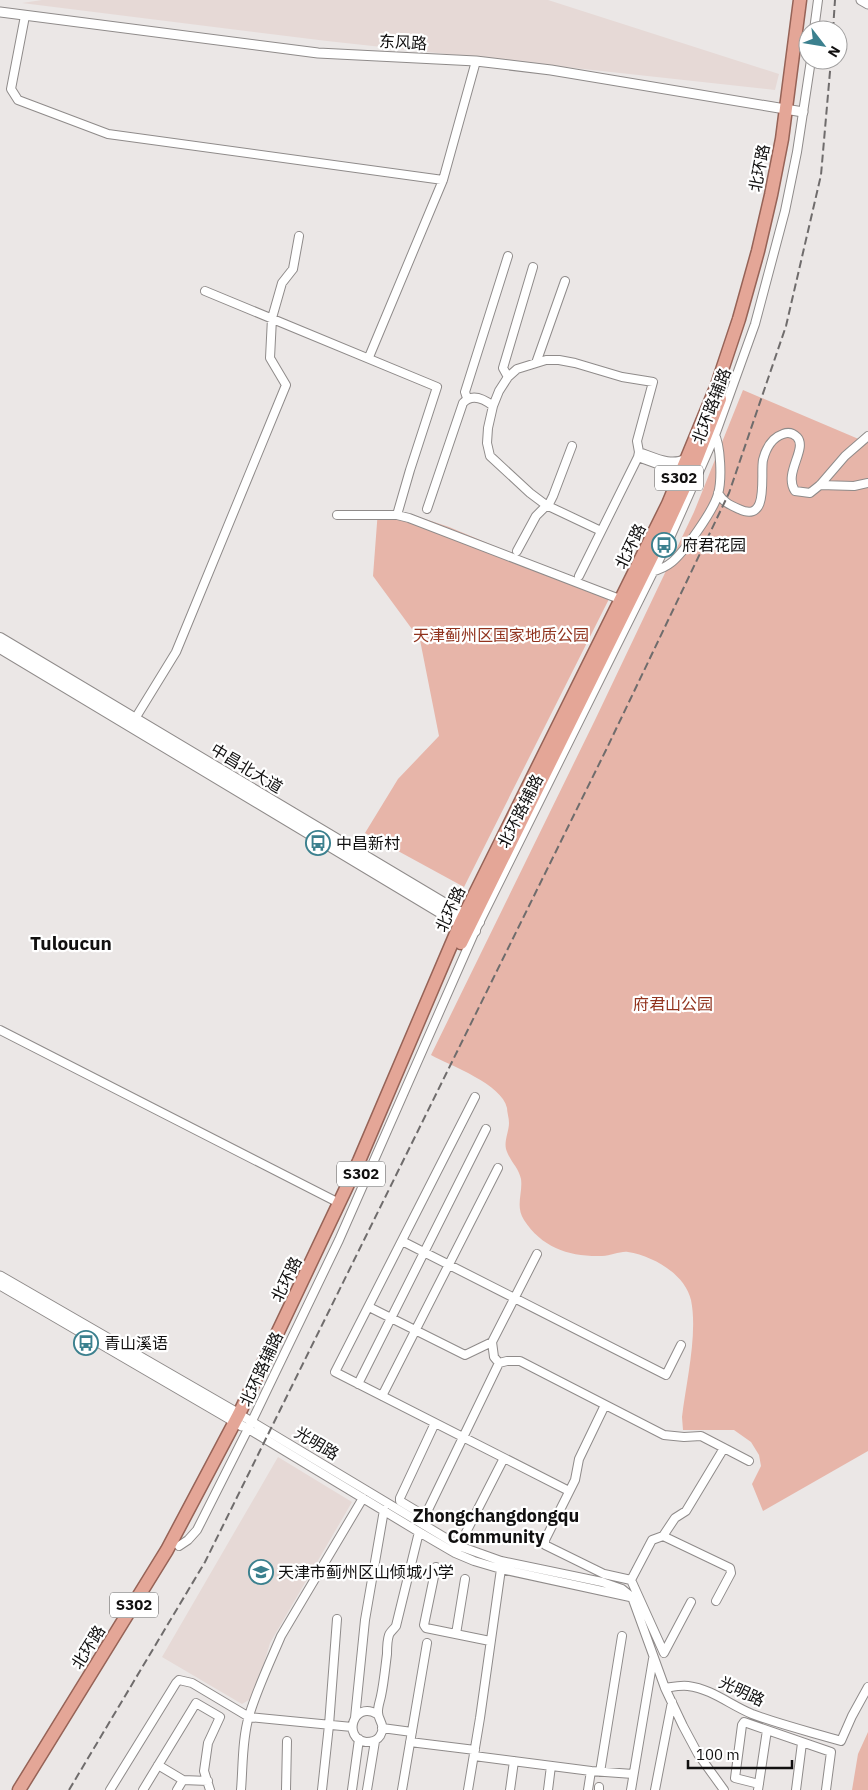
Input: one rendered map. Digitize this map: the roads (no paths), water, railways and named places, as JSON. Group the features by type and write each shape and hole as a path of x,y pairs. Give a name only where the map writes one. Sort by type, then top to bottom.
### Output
{"highway":[{"name":"北环路","path":"19,1790 244,1422 340,1203 677,483 728,354 750,282 771,195 795,110 800,0"},
{"name":"北环路","path":"28,1790 179,1546 244,1422 362,1172 470,923 649,573 676,508 713,430 741,340 783,177 795,110 809,0"}],"main road":[{"name":"中昌北大道","path":"0,638 132,723"},
{"name":"中昌北大道","path":"0,648 132,723 470,923"}],"street":[{"path":"815,20 818,0"},
{"path":"861,0 868,4"},
{"name":"东风路","path":"0,12 318,53 476,61 551,70 795,110"},
{"path":"25,16 11,89 18,100 108,134 443,180"},
{"path":"369,357 443,180 476,61"},
{"path":"795,110 808,70"},
{"path":"132,723 176,652 286,385 270,358 272,318 282,283 293,269 299,236"},
{"path":"467,398 465,392 508,256"},
{"path":"508,377 503,368 533,267"},
{"path":"536,363 565,281"},
{"path":"205,291 369,357 437,387 397,516"},
{"path":"579,576 601,531 638,454 637,441 653,382 622,377 560,360 546,360 517,369 508,377 499,391 493,406 487,443 490,456 530,493 546,505 601,531"},
{"path":"427,509 463,403 467,398 474,397 486,401 493,406"},
{"path":"649,573 674,561 714,503 718,493 720,450 713,430"},
{"path":"714,503 724,502 746,512 751,512 758,506 761,501 763,461 768,446 775,438 785,433 792,434 800,442 800,449 790,479 791,485 795,491 810,493 820,485 856,445 868,436"},
{"path":"517,552 536,516 553,496 572,446"},
{"path":"638,454 674,462 681,461 688,456"},
{"path":"638,454 672,469 677,483"},
{"path":"820,485 854,486 868,483"},
{"path":"718,493 724,502"},
{"path":"337,514 397,516 431,526 617,598"},
{"path":"0,1030 340,1203"},
{"path":"475,1097 335,1372 569,1491"},
{"path":"358,1384 486,1129"},
{"path":"382,1396 498,1168"},
{"path":"402,1241 666,1375 681,1345"},
{"path":"499,1363 494,1357 492,1342 537,1254"},
{"name":"光明路","path":"0,1276 244,1422 419,1532 457,1549 502,1561 602,1582 622,1589 632,1597"},
{"name":"光明路","path":"0,1285 244,1422 434,1532 474,1561 632,1597"},
{"path":"369,1306 465,1354 492,1342"},
{"path":"499,1363 520,1361 664,1435 684,1438 701,1436 749,1462"},
{"path":"435,1423 400,1498 400,1501 425,1516 499,1363"},
{"path":"605,1405 579,1459 575,1480 545,1540 545,1545 604,1574 631,1580"},
{"path":"631,1580 652,1540 663,1536 675,1518 686,1512 724,1448"},
{"path":"457,1549 504,1458"},
{"path":"241,1790 245,1739 249,1717 281,1636 363,1498"},
{"path":"355,1718 363,1711 368,1710 377,1714 381,1719 380,1737 370,1742 359,1740 354,1734 352,1727 355,1718 365,1620 384,1510"},
{"path":"377,1714 384,1682 389,1634 396,1626 419,1532"},
{"path":"663,1536 730,1568 731,1573 716,1601"},
{"path":"436,1568 424,1625 426,1628 490,1641"},
{"path":"468,1790 501,1568"},
{"path":"456,1634 465,1579"},
{"path":"631,1580 664,1653 691,1602"},
{"path":"632,1597 665,1688 698,1754 723,1788 731,1790"},
{"path":"322,1790 337,1619"},
{"path":"600,1772 622,1636"},
{"path":"402,1790 427,1643"},
{"path":"630,1790 653,1657"},
{"path":"110,1790 179,1680 192,1683 249,1717 352,1727"},
{"name":"光明路","path":"665,1688 687,1686 701,1689 750,1713 841,1741 868,1687"},
{"path":"655,1790 672,1702"},
{"path":"143,1790 196,1703 220,1717 208,1743 204,1771 210,1790"},
{"path":"767,1730 758,1787 735,1778 744,1722 831,1752 826,1790"},
{"path":"382,1728 412,1732"},
{"path":"352,1790 359,1740"},
{"path":"286,1790 287,1741"},
{"path":"367,1790 375,1741"},
{"path":"410,1742 514,1761 600,1772 633,1774"},
{"path":"796,1790 802,1743"},
{"path":"510,1790 514,1761"},
{"path":"158,1765 183,1780 208,1781"},
{"path":"548,1790 551,1766"},
{"path":"588,1790 591,1771"},
{"path":"177,1790 183,1780"}],"railway":[{"path":"834,20 835,0"},
{"path":"69,1790 205,1562 606,750 729,493 786,326 821,175 830,70"}],"place":[{"name":"府君花园","path":"664,545"},
{"name":"中昌新村","path":"318,843"},
{"name":"青山溪语","path":"86,1343"},
{"name":"天津市蓟州区山倾城小学","path":"261,1572"}],"district":[{"name":"Tuloucun","path":"71,943"},
{"name":"Zhongchangdongqu Community","path":"496,1526"}],"park label":[{"name":"天津蓟州区国家地质公园","path":"501,635"},
{"name":"府君山公园","path":"673,1004"}]}
